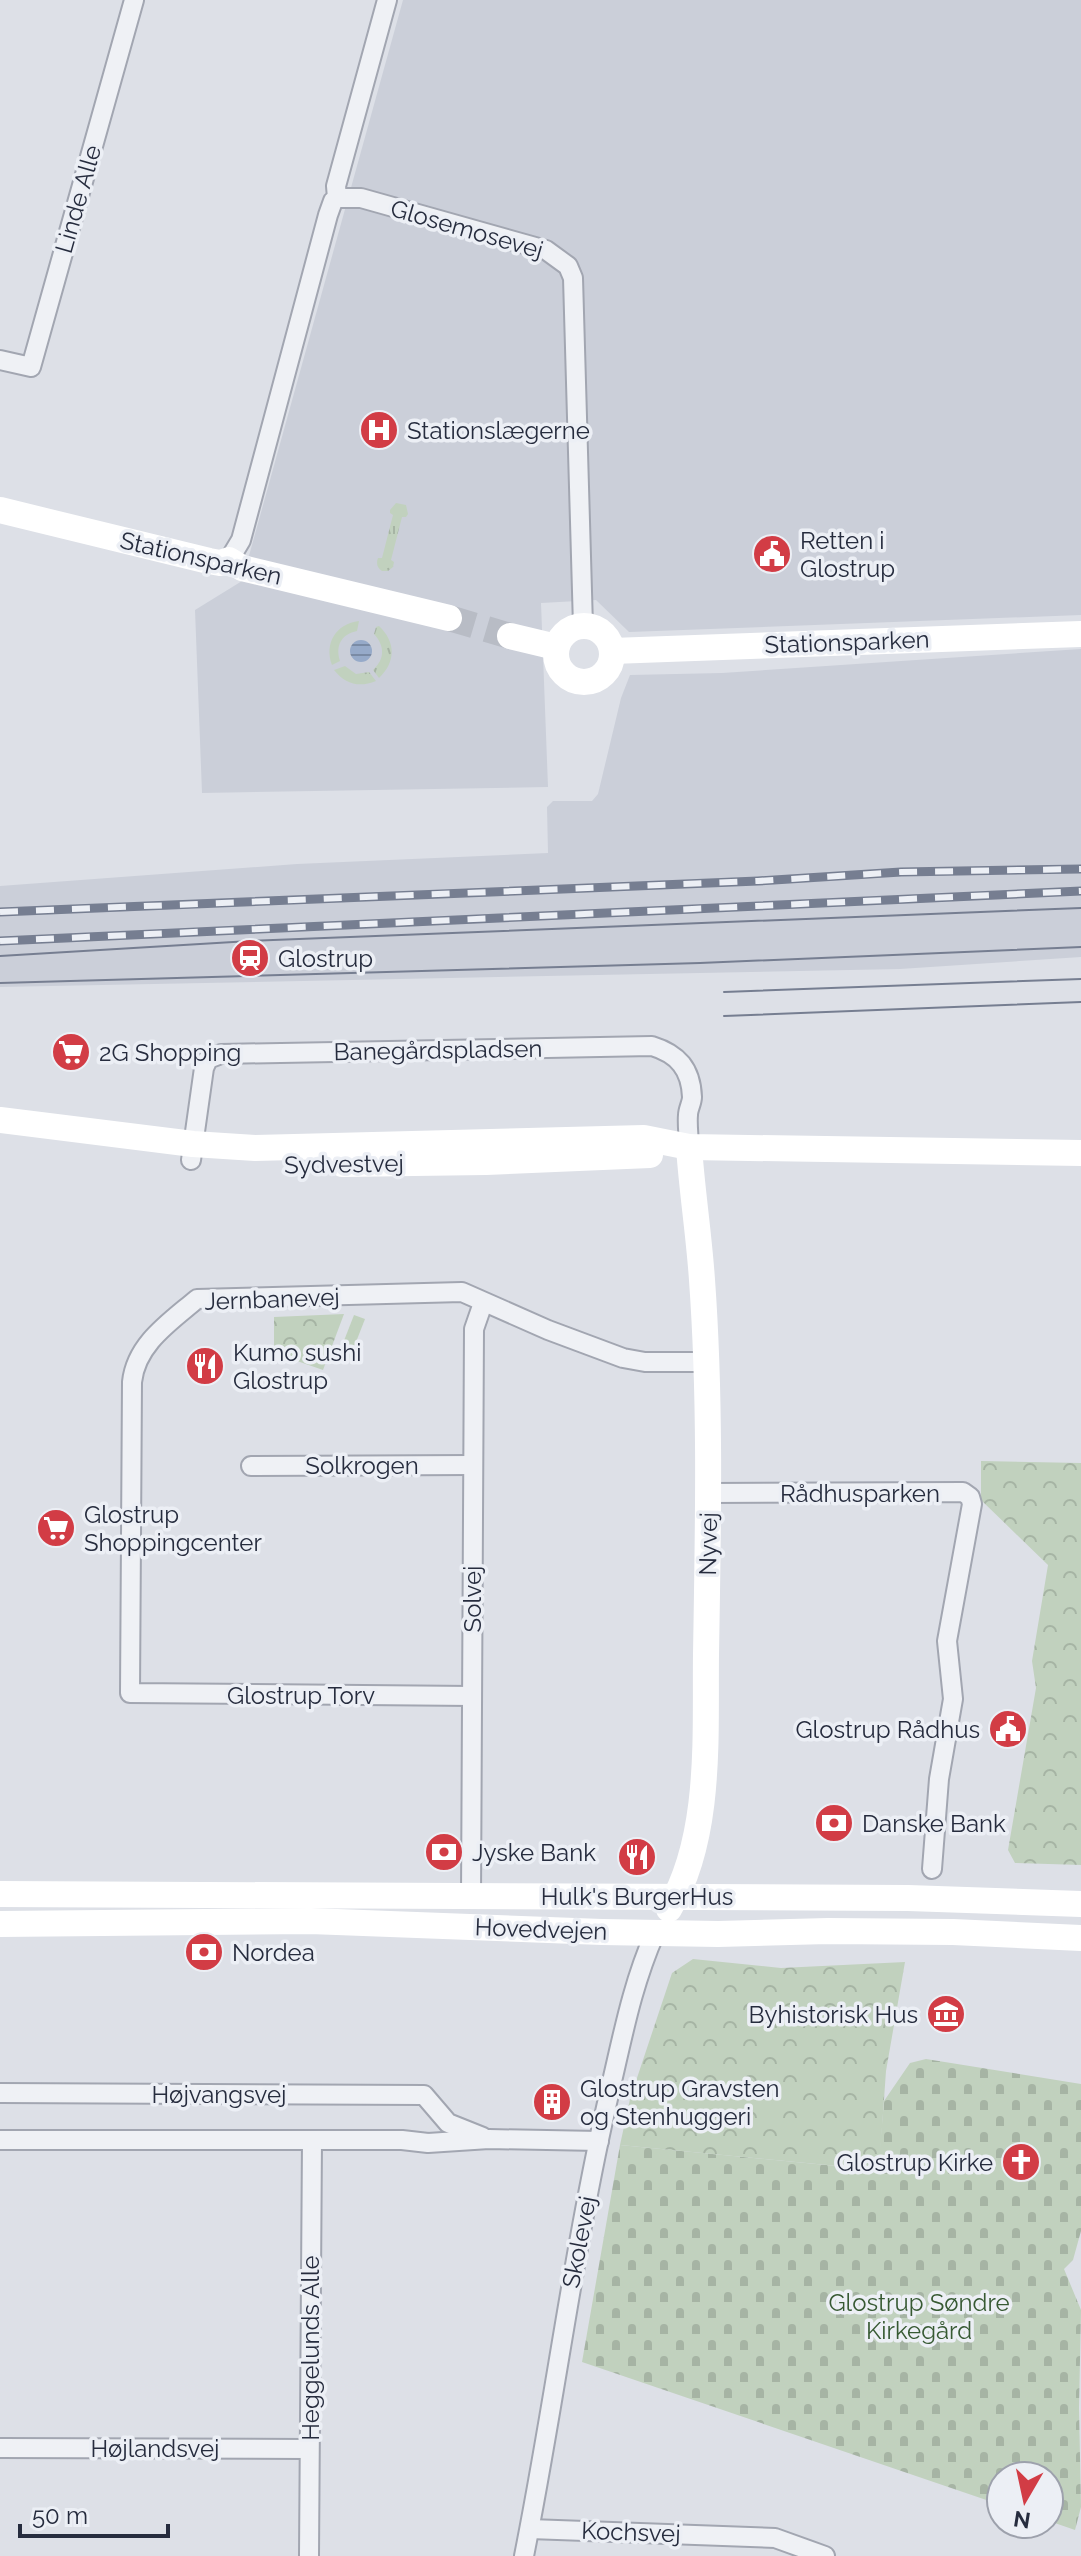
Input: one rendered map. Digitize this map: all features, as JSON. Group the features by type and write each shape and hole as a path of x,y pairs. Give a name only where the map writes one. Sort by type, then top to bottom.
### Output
{"street":[{"name":"Linde Alle","path":"0,360 31,367 134,0"},
{"path":"229,560 241,540 300,312 330,206 337,198 336,186 387,0"},
{"name":"Glosemosevej","path":"337,198 361,198 546,250 568,266 573,278 583,626"},
{"name":"Stationsparken","path":"0,510 209,561 220,563 229,560 242,568 449,618"},
{"path":"583,626 593,627 602,633 612,651 608,670 592,682 582,683 564,675 558,667 556,647 566,632 583,626"},
{"name":"Stationsparken","path":"612,651 1081,634"},
{"path":"510,636 556,647"},
{"name":"Banegårdspladsen","path":"192,1152 204,1068 214,1055 643,1046 652,1046 675,1055 683,1066 692,1098 688,1115 689,1147"},
{"name":"Sydvestvej","path":"0,1120 256,1165 644,1156 689,1147 1081,1153"},
{"name":"Sydvestvej","path":"0,1136 192,1152"},
{"name":"Nyvej","path":"655,1933 676,1898 690,1866 702,1774 709,1493 702,1280 689,1147"},
{"name":"Jernbanevej","path":"130,1693 132,1382 136,1361 148,1343 197,1299 462,1292 623,1358 645,1362 705,1362"},
{"name":"Solvej","path":"471,1898 474,1329 483,1303"},
{"name":"Solkrogen","path":"251,1466 472,1465"},
{"name":"Rådhusparken","path":"709,1493 963,1492 970,1497 972,1504 947,1641 953,1699 939,1779 932,1869"},
{"name":"Glostrup Torv","path":"130,1693 472,1696"},
{"name":"Hovedvejen","path":"0,1894 922,1899 1081,1904"},
{"name":"Hovedvejen","path":"0,1924 310,1921 655,1933 938,1932 1081,1938"},
{"name":"Skolevej","path":"524,2556 599,2141 635,1983 655,1933"},
{"name":"Højvangsvej","path":"0,2093 424,2095 454,2127 489,2139"},
{"path":"402,2140 427,2130 432,2120 433,2105"},
{"name":"Højvangsvej","path":"0,2140 599,2141"},
{"name":"Heggelunds Alle","path":"309,2556 312,2141"},
{"name":"Højlandsvej","path":"0,2448 309,2449"},
{"name":"Kochsvej","path":"530,2529 775,2538 791,2550 825,2556"}],"shaded area":[{"path":"403,0 1081,0 1081,615 629,632 596,600 541,603 548,787 202,793 195,610 242,581"},
{"path":"1081,649 1081,957 900,969 0,987 0,886 297,864 548,853 547,807 553,801 592,801 598,794 621,698 630,675 722,673"}],"green space":[{"path":"396,503 406,505 408,514 402,517 391,560 393,567 382,571 377,560 382,558 393,515 390,510"},
{"path":"359,621 357,631 341,641 338,650 340,661 332,665 330,649 334,636 344,626"},
{"path":"379,626 389,639 392,652 389,665 379,678 373,670 382,652 374,634"},
{"path":"345,666 356,674 369,672 376,681 358,684 343,679 334,670"},
{"path":"344,1314 323,1370 274,1353 274,1317"},
{"path":"354,1315 365,1319 349,1360 338,1356"},
{"path":"981,1461 1081,1463 1081,1865 1015,1863 1008,1850 1036,1688 1032,1661 1048,1565 981,1500"},
{"path":"693,1959 781,1968 905,1962 886,2071 879,2170 620,2145 630,2099 672,1973"},
{"name":"Glostrup Søndre Kirkegård","path":"926,2059 1081,2084 1081,2231 1073,2260 1064,2269 1081,2310 1081,2507 1075,2530 1065,2527 1065,2460 985,2460 985,2500 582,2362 620,2145 878,2170 884,2101 910,2063"}],"water":[{"path":"361,640 369,643 372,651 369,659 361,662 353,659 350,651 353,643"}],"tunnel":[{"path":"449,618 510,636"}],"tram line":[{"path":"0,956 250,941 1081,908"},
{"path":"0,983 700,963 1081,947"},
{"path":"724,992 1081,979"},
{"path":"724,1016 1081,1002"}],"railway":[{"path":"0,912 758,881 901,872 1081,869"},
{"path":"0,941 1081,891"}],"place":[{"name":"Stationslægerne","path":"379,430"},
{"name":"Retten i Glostrup","path":"772,554"},
{"name":"Glostrup","path":"250,958"},
{"name":"2G Shopping","path":"71,1052"},
{"name":"Kumo sushi Glostrup","path":"205,1366"},
{"name":"Glostrup Shoppingcenter","path":"56,1528"},
{"name":"Glostrup Rådhus","path":"1008,1729"},
{"name":"Danske Bank","path":"834,1823"},
{"name":"Jyske Bank","path":"444,1852"},
{"name":"Hulk's BurgerHus","path":"637,1857"},
{"name":"Nordea","path":"204,1952"},
{"name":"Byhistorisk Hus","path":"946,2014"},
{"name":"Glostrup Gravsten og Stenhuggeri","path":"552,2102"},
{"name":"Glostrup Kirke","path":"1021,2162"}]}
